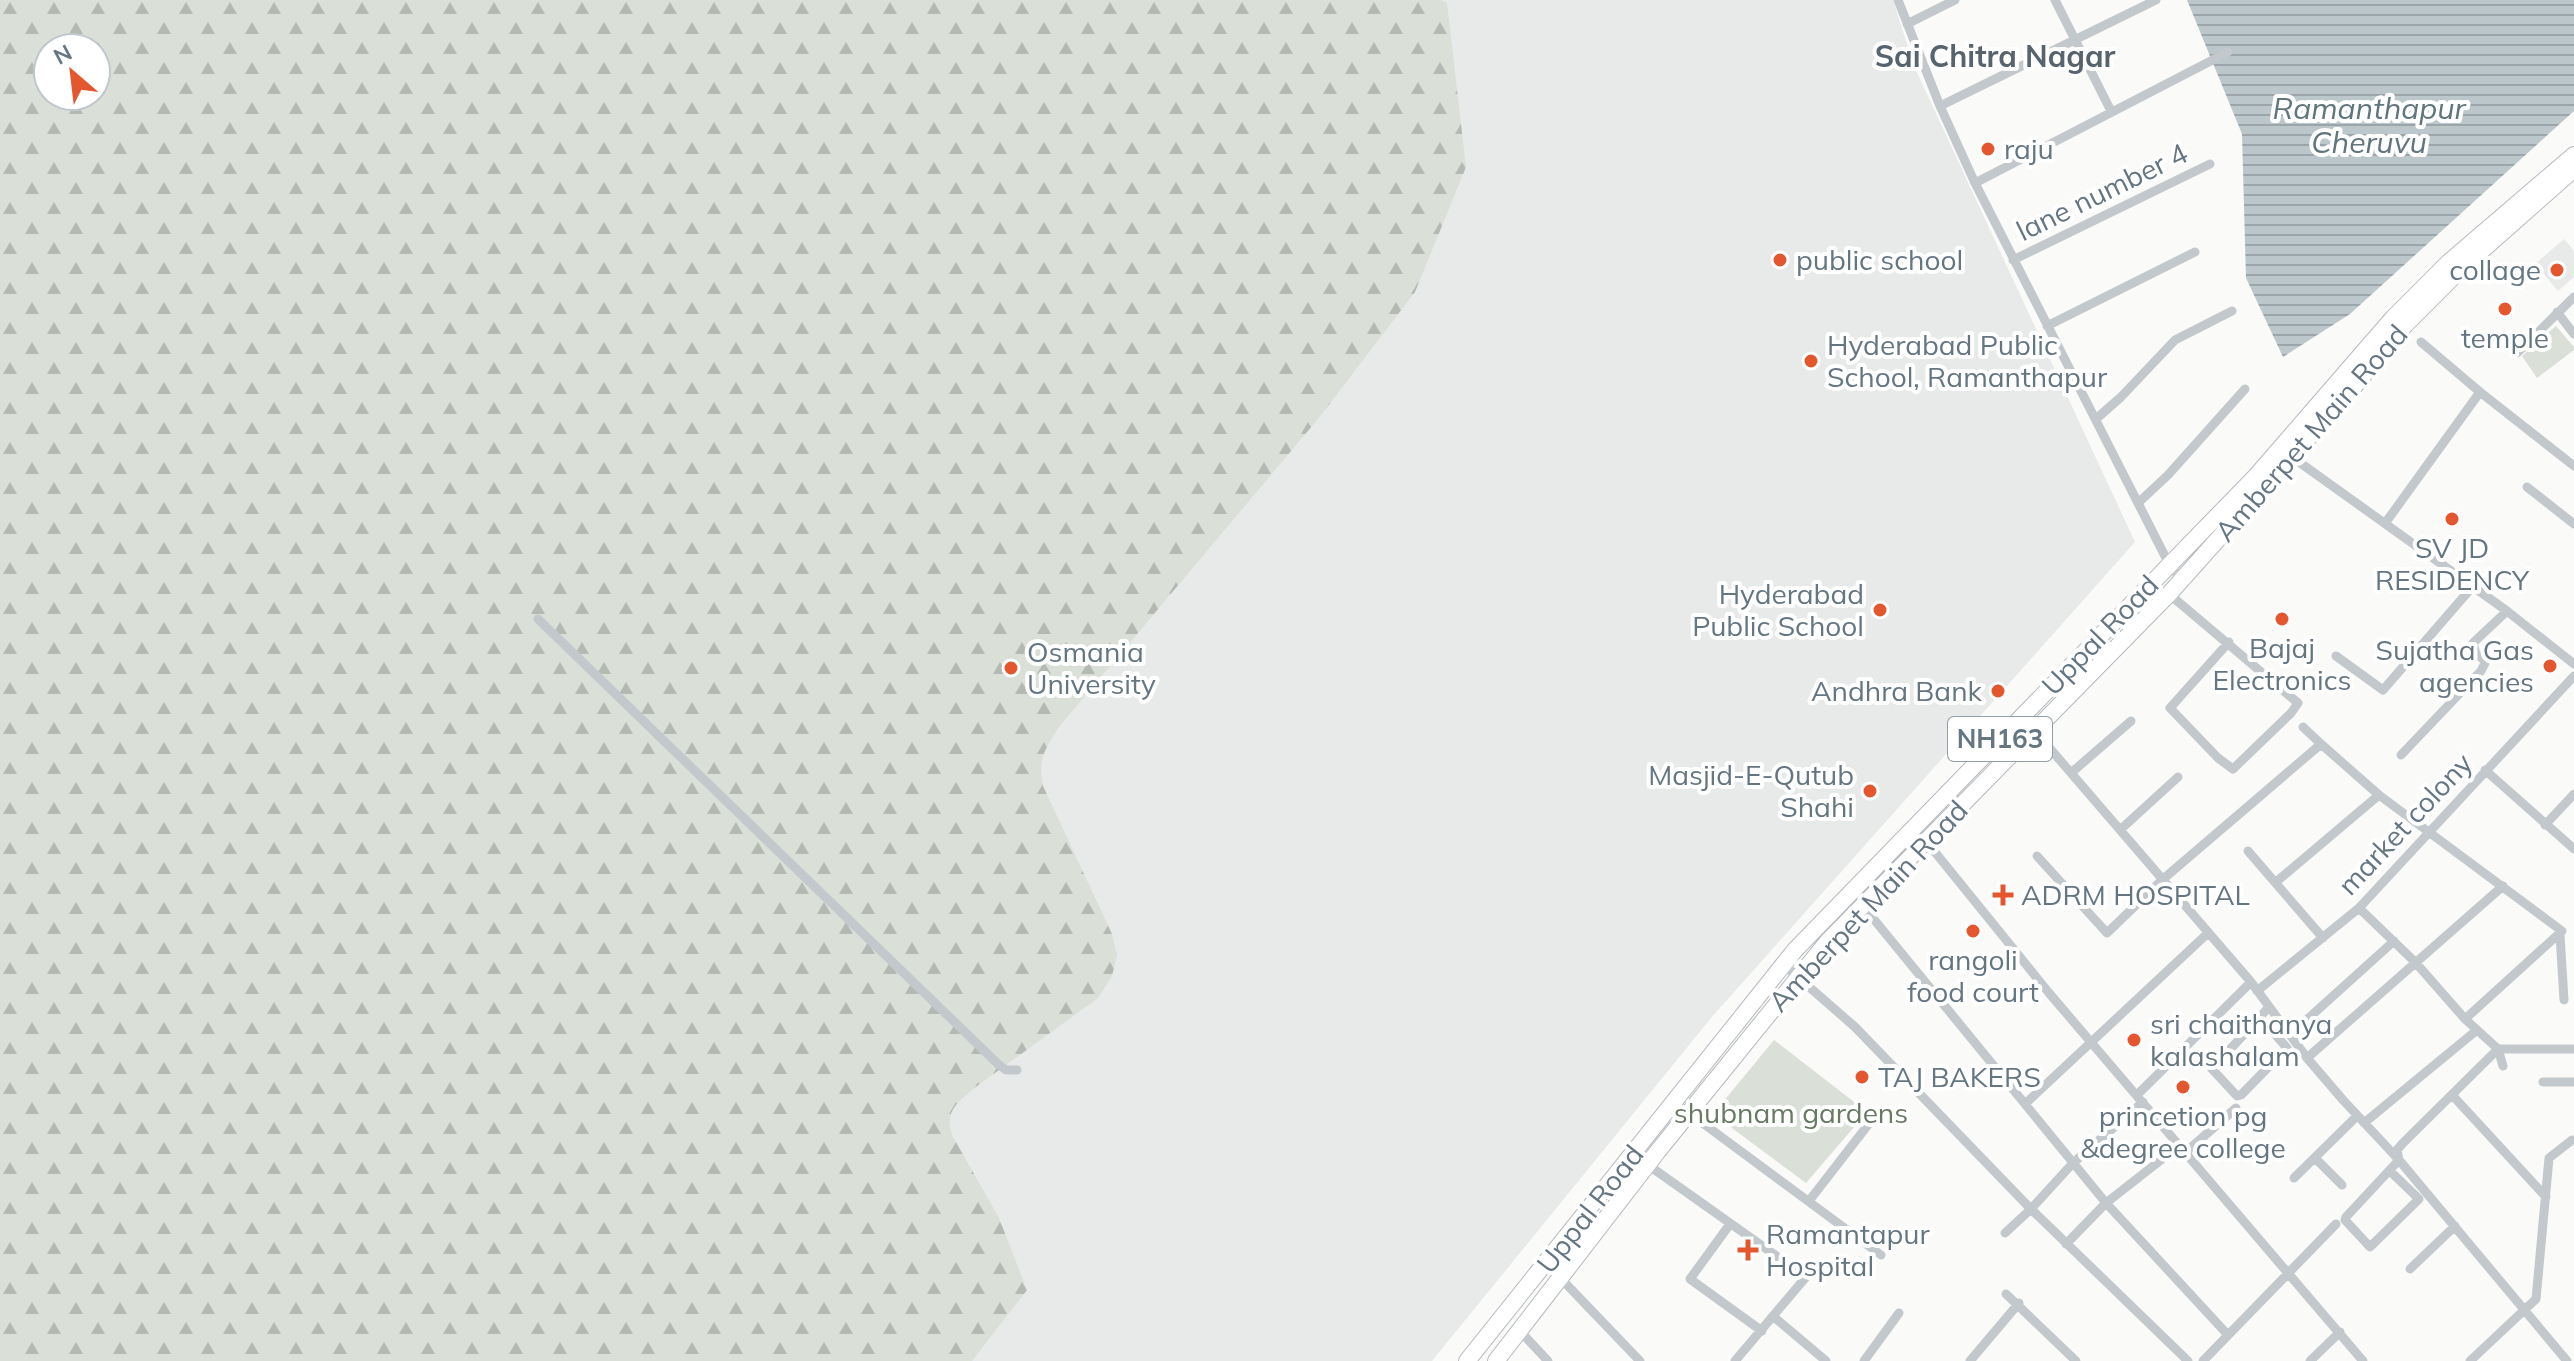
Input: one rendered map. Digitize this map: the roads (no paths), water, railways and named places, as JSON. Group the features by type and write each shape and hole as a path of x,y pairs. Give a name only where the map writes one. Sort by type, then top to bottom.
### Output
{"highway":[{"name":"Uppal Road","path":"1467,1361 1795,950 2257,475 2420,301 2449,262 2574,155"},
{"name":"Amberpet Main Road","path":"1496,1361 1828,941 2169,594 2292,457 2420,301 2574,169"}],"street":[{"path":"1898,0 1975,183 2169,564 2181,579"},
{"path":"1907,24 1955,0"},
{"path":"2055,0 2111,111"},
{"path":"1940,106 2156,0"},
{"path":"1975,183 2228,52"},
{"name":"lane number 4","path":"2013,260 2210,164"},
{"path":"2047,326 2195,252"},
{"path":"2517,353 2574,297"},
{"path":"2096,419 2175,340 2232,311"},
{"path":"2557,312 2574,334"},
{"path":"2421,342 2574,466"},
{"path":"2138,503 2168,475 2245,389"},
{"path":"2386,522 2480,392"},
{"path":"2292,457 2386,522 2574,664"},
{"path":"2527,487 2574,524"},
{"path":"2336,656 2383,690 2473,586"},
{"path":"2169,594 2229,642 2298,703 2233,769 2218,758 2170,708 2229,642"},
{"path":"2401,755 2481,671 2486,661 2476,654 2473,643 2507,611"},
{"path":"538,619 998,1064 1006,1070 1017,1070"},
{"name":"market colony","path":"2005,1233 2254,986 2323,938 2359,908 2574,676"},
{"path":"2071,773 2131,721"},
{"path":"2303,727 2379,795 2562,931 2564,1000"},
{"path":"2034,730 2254,986 2307,1058 2399,1160 2567,1361"},
{"path":"2037,856 2107,933 2162,880 2321,744"},
{"path":"2485,770 2574,849"},
{"path":"2120,830 2178,777"},
{"path":"2545,825 2574,794"},
{"path":"2276,882 2379,795"},
{"path":"1926,841 2092,1044 2363,1361"},
{"path":"2248,851 2323,938"},
{"path":"2307,1058 2503,886"},
{"path":"1863,906 2106,1203 2228,1335"},
{"path":"2359,908 2415,962 2465,1019 2498,1049 2503,1066"},
{"path":"2025,1104 2208,933"},
{"path":"2465,1019 2560,935"},
{"path":"2291,1034 2394,941"},
{"path":"1784,965 1855,1027 2031,1209 2188,1361"},
{"path":"2260,1017 2287,1048 2237,1096 2212,1069 2269,1007"},
{"path":"2294,1178 2360,1119 2477,1030"},
{"path":"2390,1171 2419,1199 2370,1247 2345,1220 2346,1217 2399,1160 2398,1148 2498,1049 2574,1049"},
{"path":"2543,1082 2574,1082"},
{"path":"2453,1096 2546,1197"},
{"path":"2066,1244 2106,1203 2236,1108"},
{"path":"1689,1113 1881,1255"},
{"path":"1809,1201 1871,1121"},
{"path":"2470,1361 2536,1299 2549,1158 2572,1140"},
{"path":"2315,1158 2342,1185"},
{"path":"1648,1165 1806,1277 1736,1361"},
{"path":"1730,1224 1690,1279 1762,1331"},
{"path":"2203,1361 2336,1224"},
{"path":"2410,1269 2455,1226"},
{"path":"1547,1264 1640,1361"},
{"path":"2006,1294 2019,1303 2064,1357 2076,1361"},
{"path":"1970,1361 2019,1303"},
{"path":"1864,1361 1899,1313"},
{"path":"1774,1317 1826,1361"},
{"path":"1520,1331 1548,1361"},
{"path":"2310,1361 2340,1332"}],"water":[{"name":"Ramanthapur Cheruvu","path":"2187,0 2574,0 2574,111 2350,314 2283,357 2246,278 2242,134"}],"place":[{"name":"raju","path":"1988,149"},
{"name":"public school","path":"1780,260"},
{"name":"collage","path":"2557,270"},
{"name":"temple","path":"2505,309"},
{"name":"Hyderabad Public School, Ramanthapur","path":"1811,361"},
{"name":"SV JD RESIDENCY","path":"2452,519"},
{"name":"Hyderabad Public School","path":"1880,610"},
{"name":"Bajaj Electronics","path":"2282,619"},
{"name":"Sujatha Gas agencies","path":"2550,666"},
{"name":"Osmania University","path":"1011,668"},
{"name":"Andhra Bank","path":"1998,691"},
{"name":"Masjid-E-Qutub Shahi","path":"1870,791"},
{"name":"ADRM HOSPITAL","path":"2003,895"},
{"name":"rangoli food court","path":"1973,931"},
{"name":"sri chaithanya kalashalam","path":"2134,1040"},
{"name":"TAJ BAKERS","path":"1862,1077"},
{"name":"princetion pg &degree college","path":"2183,1087"},
{"name":"Ramantapur Hospital","path":"1748,1250"}],"district":[{"name":"Sai Chitra Nagar","path":"1995,57"}],"park label":[{"name":"shubnam gardens","path":"1791,1113"}]}
